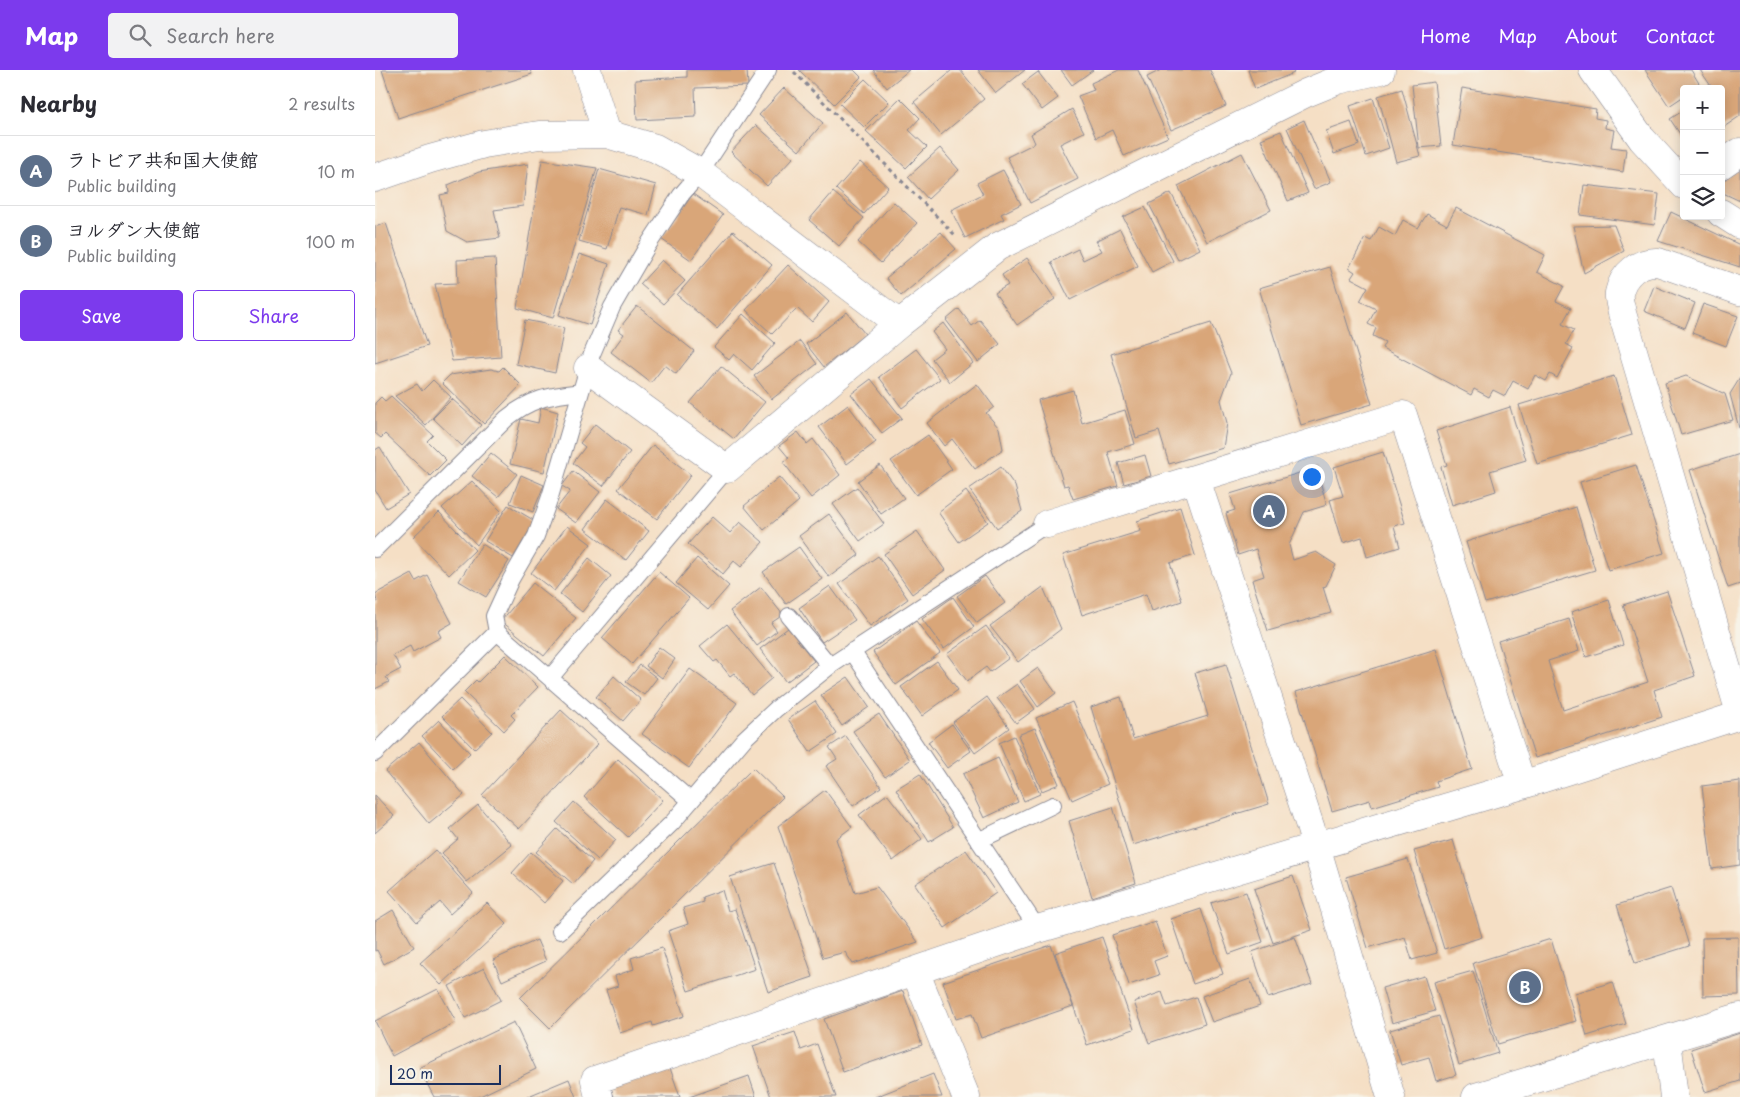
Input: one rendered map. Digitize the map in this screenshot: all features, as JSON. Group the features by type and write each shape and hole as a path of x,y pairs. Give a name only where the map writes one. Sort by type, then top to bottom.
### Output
{"street":[{"path":"587,70 607,134"},
{"path":"584,380 727,469 899,324 997,247 1306,93 1338,80 1381,70"},
{"path":"1593,70 1642,139 1680,182"},
{"path":"375,178 430,159 484,144 539,135 607,134 655,148 700,173 899,324"},
{"path":"1725,162 1740,152"},
{"path":"1725,216 1740,225"},
{"path":"599,1097 595,1080 1038,929 1522,785 1740,714 1622,313 1619,294 1624,280 1638,265 1648,261 1658,262 1740,291"},
{"path":"1047,524 1403,415 1522,785"},
{"path":"1196,479 1316,845 1391,1097"},
{"path":"915,971 966,1097"},
{"path":"1476,1097 1740,1017"},
{"path":"1667,1040 1674,1097"}],"lane":[{"path":"691,801 497,632 494,616 511,579 536,536 550,497 584,380 612,307 681,195 700,173 768,70"},
{"path":"375,549 507,418 524,404 584,380"},
{"path":"550,678 727,469"},
{"path":"561,931 672,822 744,739 777,709 830,666 1047,524"},
{"path":"789,616 830,666"},
{"path":"375,753 497,632"},
{"path":"852,651 1038,929"},
{"path":"980,840 1053,805"}],"path":[{"path":"792,70 980,260"}],"building":[{"path":"382,70 530,70 532,74 398,118"},
{"path":"687,70 747,70 748,86 695,88 696,117 637,120 635,80 687,77"},
{"path":"799,70 854,70 861,77 834,104"},
{"path":"873,70 909,70 887,88"},
{"path":"952,70 960,70 984,99 941,135 914,102"},
{"path":"978,70 1025,70 996,93"},
{"path":"1061,70 1093,70 1072,85"},
{"path":"1119,70 1138,70 1168,137 1124,156 1112,130 1096,138 1078,96 1094,90 1091,83"},
{"path":"1161,70 1210,70 1226,106 1171,130 1147,77"},
{"path":"1248,70 1292,70 1294,73 1255,89"},
{"path":"1645,70 1691,70 1700,85 1680,85 1680,99 1669,106"},
{"path":"1700,70 1740,70 1740,116 1725,126 1725,85 1710,85"},
{"path":"1038,72 1058,98 1042,110 1022,84"},
{"path":"865,79 889,102 864,127 840,104"},
{"path":"1434,82 1441,146 1419,148 1412,85"},
{"path":"784,88 823,123 799,151 759,115"},
{"path":"1462,88 1596,109 1595,118 1606,120 1605,128 1614,130 1611,147 1626,149 1623,172 1453,145"},
{"path":"1402,89 1420,156 1396,162 1378,96"},
{"path":"900,98 920,118 909,130 927,147 906,168 866,131"},
{"path":"1373,98 1389,148 1366,156 1350,106"},
{"path":"1072,109 1084,132 1060,144 1078,179 1030,203 1007,157 1035,143 1031,134"},
{"path":"1680,113 1680,134 1670,119"},
{"path":"1304,120 1331,182 1314,189 1287,128"},
{"path":"1351,122 1359,145 1334,154 1326,131"},
{"path":"756,125 793,158 767,186 731,152"},
{"path":"1281,131 1308,193 1288,201 1261,139"},
{"path":"940,148 959,170 928,199 908,177"},
{"path":"1242,153 1271,210 1207,242 1178,186"},
{"path":"542,160 597,168 553,318 517,308"},
{"path":"860,162 888,187 864,214 836,189"},
{"path":"528,164 523,206 494,210 500,238 467,242 447,231 440,195 449,193 448,185 479,172"},
{"path":"599,169 656,185 648,215 619,207 607,249 579,241"},
{"path":"1740,169 1740,201 1725,194 1725,179"},
{"path":"1003,170 1021,204 1001,214 1004,219 965,238 951,210 983,194 977,183"},
{"path":"1584,185 1659,194 1655,225 1580,215"},
{"path":"833,192 864,218 839,246 809,220"},
{"path":"1171,193 1200,249 1178,260 1149,204"},
{"path":"693,194 723,215 691,260 661,239"},
{"path":"894,202 917,223 881,263 858,242"},
{"path":"1145,207 1173,261 1152,272 1123,217"},
{"path":"1456,208 1545,255 1537,272 1564,286 1556,301 1571,308 1562,324 1574,330 1566,344 1573,348 1557,378 1550,374 1546,381 1535,375 1528,389 1513,381 1505,396 1493,390 1489,397 1474,389 1471,395 1382,348 1385,342 1373,336 1376,328 1368,324 1376,309 1360,301 1368,287 1351,278 1355,272 1349,268 1365,238 1371,241 1379,227 1395,236 1403,220 1418,228 1427,214 1447,225"},
{"path":"1671,212 1680,216 1680,220 1688,220 1740,245 1740,267 1658,241"},
{"path":"386,223 427,346 375,363 375,227"},
{"path":"1614,225 1624,251 1584,273 1573,226"},
{"path":"1120,229 1138,266 1070,300 1051,262 1078,249 1083,260 1102,251 1096,241"},
{"path":"733,231 772,265 717,329 677,295"},
{"path":"941,232 956,249 901,296 886,278"},
{"path":"579,254 609,264 590,325 559,315"},
{"path":"495,258 501,357 452,361 435,284 458,283 457,260"},
{"path":"1027,258 1055,299 1017,325 995,293 1008,285 1002,275"},
{"path":"662,260 685,281 663,304 640,284"},
{"path":"788,265 829,302 812,322 797,308 772,334 746,310"},
{"path":"1330,267 1372,404 1301,425 1259,288"},
{"path":"1654,286 1695,303 1685,328 1644,311"},
{"path":"1703,304 1738,316 1726,346 1692,333"},
{"path":"637,306 694,351 676,374 665,365 651,383 611,352 624,334 618,330"},
{"path":"959,309 972,326 980,320 1000,344 978,362 946,320"},
{"path":"847,312 865,334 824,367 806,344"},
{"path":"743,314 775,343 752,370 734,354 729,360 714,347"},
{"path":"525,320 564,328 555,373 516,364"},
{"path":"943,323 973,363 950,382 932,359 945,349 932,332"},
{"path":"1211,323 1231,373 1221,400 1227,423 1223,448 1169,464 1159,431 1136,438 1111,354"},
{"path":"800,341 817,364 772,399 754,376"},
{"path":"916,349 940,379 902,408 879,377"},
{"path":"721,366 765,402 734,439 690,403"},
{"path":"503,367 521,385 484,424 442,383 450,375 491,369 499,371"},
{"path":"1614,376 1632,435 1537,464 1519,405"},
{"path":"1686,376 1725,394 1733,420 1681,435 1665,383"},
{"path":"1740,378 1740,428 1739,428 1730,394"},
{"path":"871,379 902,418 882,433 851,394"},
{"path":"433,380 451,397 426,425 395,396 417,384 422,391"},
{"path":"977,384 994,407 986,413 999,428 1003,449 975,469 952,439 944,446 927,423"},
{"path":"1073,390 1082,423 1125,410 1135,444 1108,452 1118,486 1073,499 1068,485 1064,486 1038,400"},
{"path":"391,396 433,435 427,441 446,460 430,476 385,434 381,438 375,433 375,403 381,397 385,401"},
{"path":"452,399 481,425 462,446 433,418"},
{"path":"848,405 876,442 847,464 819,427"},
{"path":"541,407 558,412 544,472 510,464 521,419 538,423"},
{"path":"1510,407 1526,460 1490,471 1496,491 1452,505 1441,467 1447,465 1436,431"},
{"path":"595,424 630,452 603,486 573,463 585,447 580,443"},
{"path":"798,432 807,444 813,439 840,475 811,498 783,462 789,458 779,446"},
{"path":"928,435 952,469 916,495 891,461"},
{"path":"653,445 691,475 657,519 618,489"},
{"path":"380,447 409,494 386,508 375,490 375,450"},
{"path":"1383,452 1405,523 1394,526 1400,547 1367,557 1362,537 1343,543 1330,500 1343,496 1334,467"},
{"path":"491,453 517,474 498,497 472,476"},
{"path":"1740,454 1740,584 1728,588 1690,470"},
{"path":"1145,455 1151,476 1124,484 1118,463"},
{"path":"880,465 904,498 881,514 858,481"},
{"path":"1636,465 1664,553 1608,570 1580,482"},
{"path":"1001,467 1015,486 1022,511 997,528 969,489"},
{"path":"1316,468 1327,505 1304,512 1289,545 1293,560 1316,552 1336,565 1326,586 1323,587 1331,613 1268,631 1252,580 1264,576 1256,549 1238,555 1226,513 1235,510 1230,494"},
{"path":"573,471 600,492 576,523 556,509 570,491 562,486"},
{"path":"521,475 544,485 533,512 510,503"},
{"path":"779,477 799,501 764,530 744,506"},
{"path":"472,481 501,511 477,545 442,508"},
{"path":"857,487 884,524 860,541 833,504"},
{"path":"966,491 988,522 959,542 938,512"},
{"path":"607,499 649,531 626,560 585,529"},
{"path":"508,505 535,521 513,558 485,541"},
{"path":"1180,507 1195,555 1170,563 1182,601 1152,611 1146,594 1082,615 1063,555 1141,531 1137,521"},
{"path":"1576,507 1595,570 1485,603 1466,542"},
{"path":"439,512 475,550 449,575 413,537"},
{"path":"829,514 859,555 829,577 799,536"},
{"path":"712,517 730,533 740,522 763,542 741,567 734,561 723,574 688,544"},
{"path":"567,526 591,544 554,591 531,573"},
{"path":"917,531 945,570 912,594 884,554"},
{"path":"482,544 509,561 486,597 459,581"},
{"path":"799,547 822,579 786,604 763,572"},
{"path":"878,556 908,599 870,626 839,584"},
{"path":"589,558 611,576 582,612 560,594"},
{"path":"697,558 729,586 708,610 676,583"},
{"path":"659,572 689,598 632,664 602,638"},
{"path":"412,574 416,581 427,575 452,623 438,631 441,637 413,652 410,646 393,655 401,669 386,677 389,682 375,689 375,603 377,602 375,594"},
{"path":"985,576 1005,603 977,623 957,596"},
{"path":"533,583 576,618 544,656 501,621"},
{"path":"830,586 855,620 822,642 799,608"},
{"path":"761,587 783,615 771,623 777,631 757,646 730,611"},
{"path":"1043,587 1061,629 1018,662 990,626"},
{"path":"1667,591 1695,676 1654,690 1662,717 1535,758 1498,641 1569,619 1579,651 1548,661 1563,710 1648,682 1623,605"},
{"path":"953,597 974,627 944,649 922,619"},
{"path":"1609,600 1623,645 1586,657 1571,612"},
{"path":"916,621 940,653 896,685 873,652"},
{"path":"727,624 772,678 752,695 734,673 730,676 717,660 714,662 700,646"},
{"path":"986,626 1009,658 990,672 986,667 967,681 947,654"},
{"path":"788,628 814,661 786,682 760,649"},
{"path":"659,647 675,659 662,678 646,666"},
{"path":"1436,649 1472,769 1436,781 1438,787 1372,807 1370,800 1332,811 1296,692"},
{"path":"505,655 538,687 511,715 515,719 504,731 464,692 476,680 478,682"},
{"path":"937,661 958,690 922,716 901,687"},
{"path":"1226,664 1269,804 1133,845 1091,707 1121,697 1133,739 1208,716 1195,673"},
{"path":"640,665 657,678 644,695 626,682"},
{"path":"1038,668 1056,693 1038,707 1020,681"},
{"path":"690,669 737,703 689,768 642,734"},
{"path":"614,676 641,700 623,721 596,697"},
{"path":"848,677 869,707 842,726 821,695"},
{"path":"1017,684 1035,709 1016,723 997,698"},
{"path":"987,697 1009,728 975,753 953,722"},
{"path":"460,699 492,732 474,749 442,716"},
{"path":"815,701 837,734 810,752 788,719"},
{"path":"1072,702 1108,784 1072,800 1036,718"},
{"path":"561,710 598,744 519,829 482,795"},
{"path":"879,714 910,760 885,777 853,731"},
{"path":"439,720 470,753 453,769 422,736"},
{"path":"952,724 971,751 947,768 928,742"},
{"path":"1035,728 1059,784 1042,791 1018,735"},
{"path":"846,736 881,787 853,806 826,766 837,759 829,747"},
{"path":"1014,736 1040,794 1024,801 999,743"},
{"path":"419,742 464,795 429,824 385,771"},
{"path":"998,758 1018,802 984,818 963,774"},
{"path":"618,759 663,800 628,837 584,797"},
{"path":"753,768 783,797 550,1028 520,998"},
{"path":"920,774 953,827 929,842 896,789"},
{"path":"1740,781 1740,865 1712,869 1702,786"},
{"path":"825,790 852,827 836,839 855,893 877,887 918,942 853,964 845,952 823,958 778,826"},
{"path":"887,794 922,839 893,861 859,815"},
{"path":"375,795 394,816 375,833"},
{"path":"574,802 616,840 598,860 556,822"},
{"path":"478,805 512,845 467,882 442,853 458,839 450,829"},
{"path":"1113,807 1136,883 1092,897 1069,821"},
{"path":"557,829 593,861 573,884 536,852"},
{"path":"1453,840 1482,937 1444,949 1414,851"},
{"path":"435,850 473,893 450,914 440,902 417,922 389,891"},
{"path":"966,850 996,893 945,928 915,884"},
{"path":"531,852 563,881 544,903 512,873"},
{"path":"1408,859 1437,953 1412,960 1405,937 1368,948 1346,877"},
{"path":"774,863 813,977 768,992 730,877"},
{"path":"1293,876 1312,930 1273,943 1254,889"},
{"path":"1671,888 1689,946 1635,963 1617,905"},
{"path":"722,890 728,911 735,909 755,969 688,991 668,931 688,924 683,908 703,902 702,897"},
{"path":"1246,892 1263,942 1229,954 1211,903"},
{"path":"487,903 507,924 441,985 420,963"},
{"path":"1201,909 1223,974 1193,984 1171,919"},
{"path":"393,910 414,947 384,964 377,950 375,951 375,921"},
{"path":"1155,921 1167,956 1154,961 1159,975 1129,985 1112,935"},
{"path":"1102,937 1134,1029 1087,1045 1055,953"},
{"path":"1295,937 1312,984 1268,998 1252,952"},
{"path":"1738,937 1739,995 1703,996 1702,938"},
{"path":"1551,939 1576,1021 1498,1044 1473,963"},
{"path":"537,940 546,961 502,981 493,960"},
{"path":"1051,945 1073,1006 981,1038 972,1014 956,1019 943,982"},
{"path":"662,948 684,1016 653,1026 652,1022 620,1033 606,990 618,986 615,976 634,969 631,958"},
{"path":"484,968 501,1000 465,1018 449,986"},
{"path":"1473,971 1498,1053 1459,1065 1434,982"},
{"path":"1424,976 1435,1011 1392,1023 1382,988"},
{"path":"1250,979 1260,1006 1212,1022 1202,996"},
{"path":"1613,982 1626,1024 1587,1036 1575,993"},
{"path":"438,989 456,1022 392,1056 375,1021"},
{"path":"903,991 922,1045 843,1072 824,1019"},
{"path":"1162,992 1167,1006 1196,997 1205,1024 1149,1043 1134,1002"},
{"path":"1439,1016 1456,1075 1436,1081 1429,1057 1401,1065 1390,1030"},
{"path":"514,1022 536,1069 478,1097 434,1097 419,1068"},
{"path":"795,1032 801,1050 817,1044 836,1097 771,1097 753,1046"},
{"path":"1740,1033 1740,1081 1705,1092 1691,1049"},
{"path":"670,1068 680,1097 614,1097 611,1088"},
{"path":"933,1074 942,1097 875,1097"},
{"path":"749,1076 756,1097 689,1097"},
{"path":"569,1079 576,1097 526,1097"}],"place":[{"name":"ラトビア共和国大使館","path":"1269,511"},
{"name":"ヨルダン大使館","path":"1525,987"}]}
